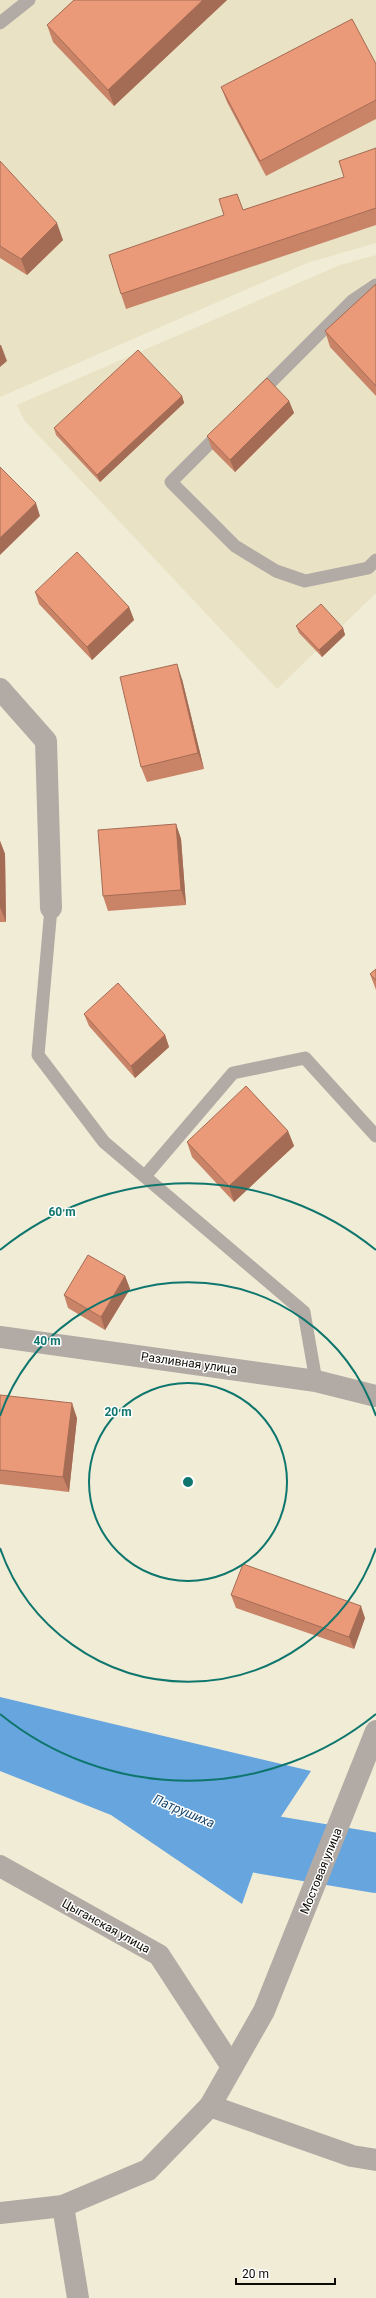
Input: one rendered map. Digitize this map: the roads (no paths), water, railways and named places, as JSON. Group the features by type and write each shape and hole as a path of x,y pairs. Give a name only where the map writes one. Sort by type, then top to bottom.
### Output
{"street":[{"path":"0,690 46,741 51,908"},
{"name":"Разливная улица","path":"0,1337 316,1381 376,1396"},
{"name":"Мостовая улица","path":"0,2213 62,2206 148,2170 210,2106 264,2011 376,1731"},
{"name":"Цыганская улица","path":"0,1866 159,1955 232,2067"},
{"path":"210,2106 352,2156 376,2160"},
{"path":"62,2206 78,2298"}],"lane":[{"path":"0,23 29,0"},
{"path":"248,405 352,301 376,285"},
{"path":"231,422 171,482 235,546 276,571 306,581 368,568 376,560"},
{"path":"51,908 38,1056 104,1142 304,1312 316,1381"},
{"path":"145,1176 233,1073 305,1058 376,1136"}],"water":[{"path":"0,1697 311,1771 263,1844 242,1904 111,1815 0,1771"}],"waterway":[{"name":"Патрушиха","path":"187,1812 263,1844 376,1863"}]}
